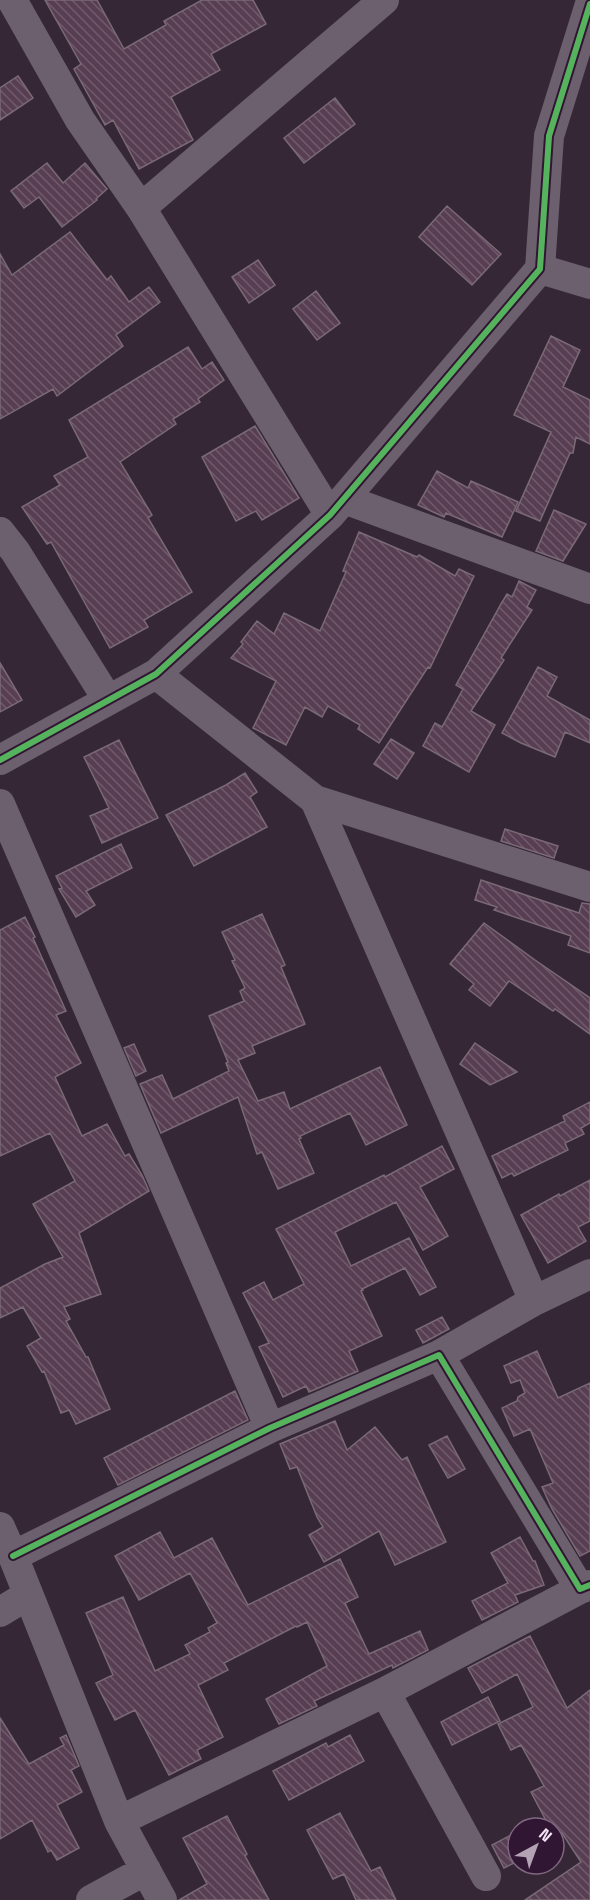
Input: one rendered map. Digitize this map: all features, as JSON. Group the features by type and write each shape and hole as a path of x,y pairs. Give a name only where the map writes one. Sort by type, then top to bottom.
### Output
{"street":[{"path":"12,0 80,120 141,208 337,507 590,589"},
{"path":"141,208 384,0"},
{"path":"0,760 156,674 337,507 540,269 549,136 590,4"},
{"path":"540,269 590,284"},
{"path":"0,532 15,551 108,700"},
{"path":"156,674 315,800 590,887"},
{"path":"315,800 534,1301"},
{"path":"0,804 270,1428"},
{"path":"13,1556 270,1428 439,1355 534,1301 590,1274"},
{"path":"119,1821 385,1692 585,1587 439,1355"},
{"path":"0,1527 119,1821 162,1900"},
{"path":"0,1612 28,1595"},
{"path":"385,1692 486,1876"},
{"path":"91,1900 146,1870"}],"building":[{"path":"45,0 97,0 124,49 166,25 164,21 202,0 253,0 266,24 211,54 220,70 171,97 193,140 139,169 113,120 105,125 74,69 81,64"},
{"path":"18,76 33,98 0,120 0,88"},
{"path":"335,98 355,124 304,163 284,138"},
{"path":"47,163 63,183 85,163 107,189 97,200 62,227 39,197 24,208 11,191"},
{"path":"447,206 501,254 472,285 419,237"},
{"path":"70,232 107,280 111,276 129,302 149,287 160,302 116,335 123,346 57,396 53,389 0,419 0,254 12,275"},
{"path":"258,260 275,285 249,303 232,277"},
{"path":"316,291 340,323 317,340 293,309"},
{"path":"551,336 580,350 563,387 590,400 590,444 576,437 573,453 570,453 540,521 516,511 551,432 514,415"},
{"path":"188,347 202,369 212,362 224,380 198,399 200,402 173,419 176,424 120,462 152,515 148,518 192,592 144,620 148,627 110,648 51,542 47,544 22,507 60,485 54,476 88,457 69,420"},
{"path":"255,426 299,498 262,520 256,511 236,521 202,457"},
{"path":"437,471 468,488 471,481 518,502 502,537 446,513 444,517 418,505"},
{"path":"554,510 586,524 563,561 536,551"},
{"path":"359,532 417,557 419,555 455,576 459,569 474,576 430,668 428,667 379,743 358,729 360,725 328,706 322,717 305,707 286,745 253,728 276,681 231,658 257,621 274,634 284,613 320,631 346,572 343,571"},
{"path":"519,581 536,590 527,607 532,610 501,658 504,660 471,711 495,725 469,772 423,746 435,723 442,727 463,689 456,685 507,594 512,597"},
{"path":"0,663 22,700 0,712"},
{"path":"538,667 557,677 547,696 590,720 590,743 565,732 555,757 502,733"},
{"path":"391,739 414,753 397,779 374,764"},
{"path":"119,740 158,818 102,843 90,816 109,808 84,757"},
{"path":"245,773 257,792 250,797 267,827 194,866 166,815"},
{"path":"505,829 558,846 554,858 501,841"},
{"path":"121,844 132,868 86,891 95,905 76,917 59,889 62,888 56,876"},
{"path":"481,880 579,913 582,903 590,904 590,953 568,945 571,936 494,910 497,907 475,900"},
{"path":"262,914 285,965 281,967 305,1024 252,1046 255,1053 238,1060 258,1101 284,1092 290,1109 380,1067 407,1125 366,1145 350,1113 300,1136 299,1139 314,1173 278,1189 262,1152 257,1154 238,1097 161,1133 140,1084 162,1075 173,1099 229,1071 226,1063 228,1062 209,1016 244,1001 240,991 245,988 222,932"},
{"path":"25,917 66,1011 56,1015 81,1063 55,1077 82,1136 107,1124 125,1156 129,1154 149,1191 79,1233 101,1294 64,1307 70,1319 66,1321 88,1357 110,1409 76,1424 69,1410 61,1413 44,1371 42,1372 27,1346 41,1338 23,1307 0,1318 0,1288 63,1257 33,1204 75,1181 50,1133 0,1156 0,930"},
{"path":"484,923 590,998 590,1034 509,981 490,1006 469,990 474,984 450,964"},
{"path":"475,1043 517,1072 490,1085 460,1064"},
{"path":"134,1044 146,1071 136,1076 124,1048"},
{"path":"590,1102 590,1123 581,1128 584,1134 565,1143 568,1150 514,1176 512,1173 502,1178 492,1156 565,1121 563,1116"},
{"path":"442,1146 454,1169 420,1187 448,1236 423,1250 396,1202 335,1232 351,1266 409,1238 436,1287 420,1295 405,1268 362,1289 382,1336 349,1351 358,1371 309,1392 306,1386 283,1397 259,1347 269,1343 243,1293 264,1282 273,1300 304,1284 276,1229 384,1175 385,1177"},
{"path":"590,1180 590,1221 578,1227 586,1241 548,1263 521,1215"},
{"path":"442,1317 449,1329 423,1343 416,1330"},
{"path":"537,1351 558,1398 590,1383 590,1551 580,1556 552,1509 542,1487 553,1483 530,1429 514,1436 502,1408 517,1401 518,1397 525,1393 520,1380 511,1383 504,1366"},
{"path":"235,1391 248,1420 118,1485 104,1458"},
{"path":"335,1421 347,1450 375,1427 402,1460 407,1457 446,1542 395,1565 379,1531 324,1562 309,1535 323,1527 297,1467 290,1469 280,1444"},
{"path":"447,1436 465,1469 448,1478 429,1445"},
{"path":"160,1532 174,1558 212,1538 248,1605 340,1559 358,1597 345,1603 369,1654 420,1631 428,1650 393,1668 392,1665 314,1701 317,1706 279,1724 266,1699 327,1666 307,1622 296,1626 224,1663 228,1670 198,1685 223,1737 197,1750 201,1759 169,1775 135,1710 115,1720 96,1683 113,1675 86,1613 123,1597 155,1671 190,1654 185,1645 210,1632 208,1628 217,1623 190,1573 139,1600 115,1556"},
{"path":"520,1537 535,1561 544,1585 515,1595 518,1602 482,1620 472,1601 508,1583 491,1553"},
{"path":"530,1636 567,1708 590,1690 590,1900 525,1900 560,1876 566,1876 566,1872 581,1862 566,1839 566,1816 544,1816 531,1792 544,1786 521,1745 511,1750 498,1724 533,1707 517,1674 482,1693 468,1668"},
{"path":"488,1697 500,1721 452,1745 441,1722"},
{"path":"0,1718 29,1764 64,1745 60,1738 66,1735 79,1766 71,1770 82,1792 57,1805 79,1848 57,1860 51,1850 48,1852 32,1820 0,1839"},
{"path":"350,1735 364,1761 289,1800 273,1771 326,1743 328,1747"},
{"path":"340,1813 371,1871 380,1867 396,1900 356,1900 344,1874 333,1879 307,1830"},
{"path":"227,1816 269,1900 179,1900 207,1884 183,1838"},
{"path":"506,1838 506,1867 504,1868 492,1845"}],"cycle path":[{"path":"0,760 156,674 330,515 540,269 549,136 590,4"},
{"path":"13,1556 270,1428 439,1355 580,1589 590,1585"}]}
